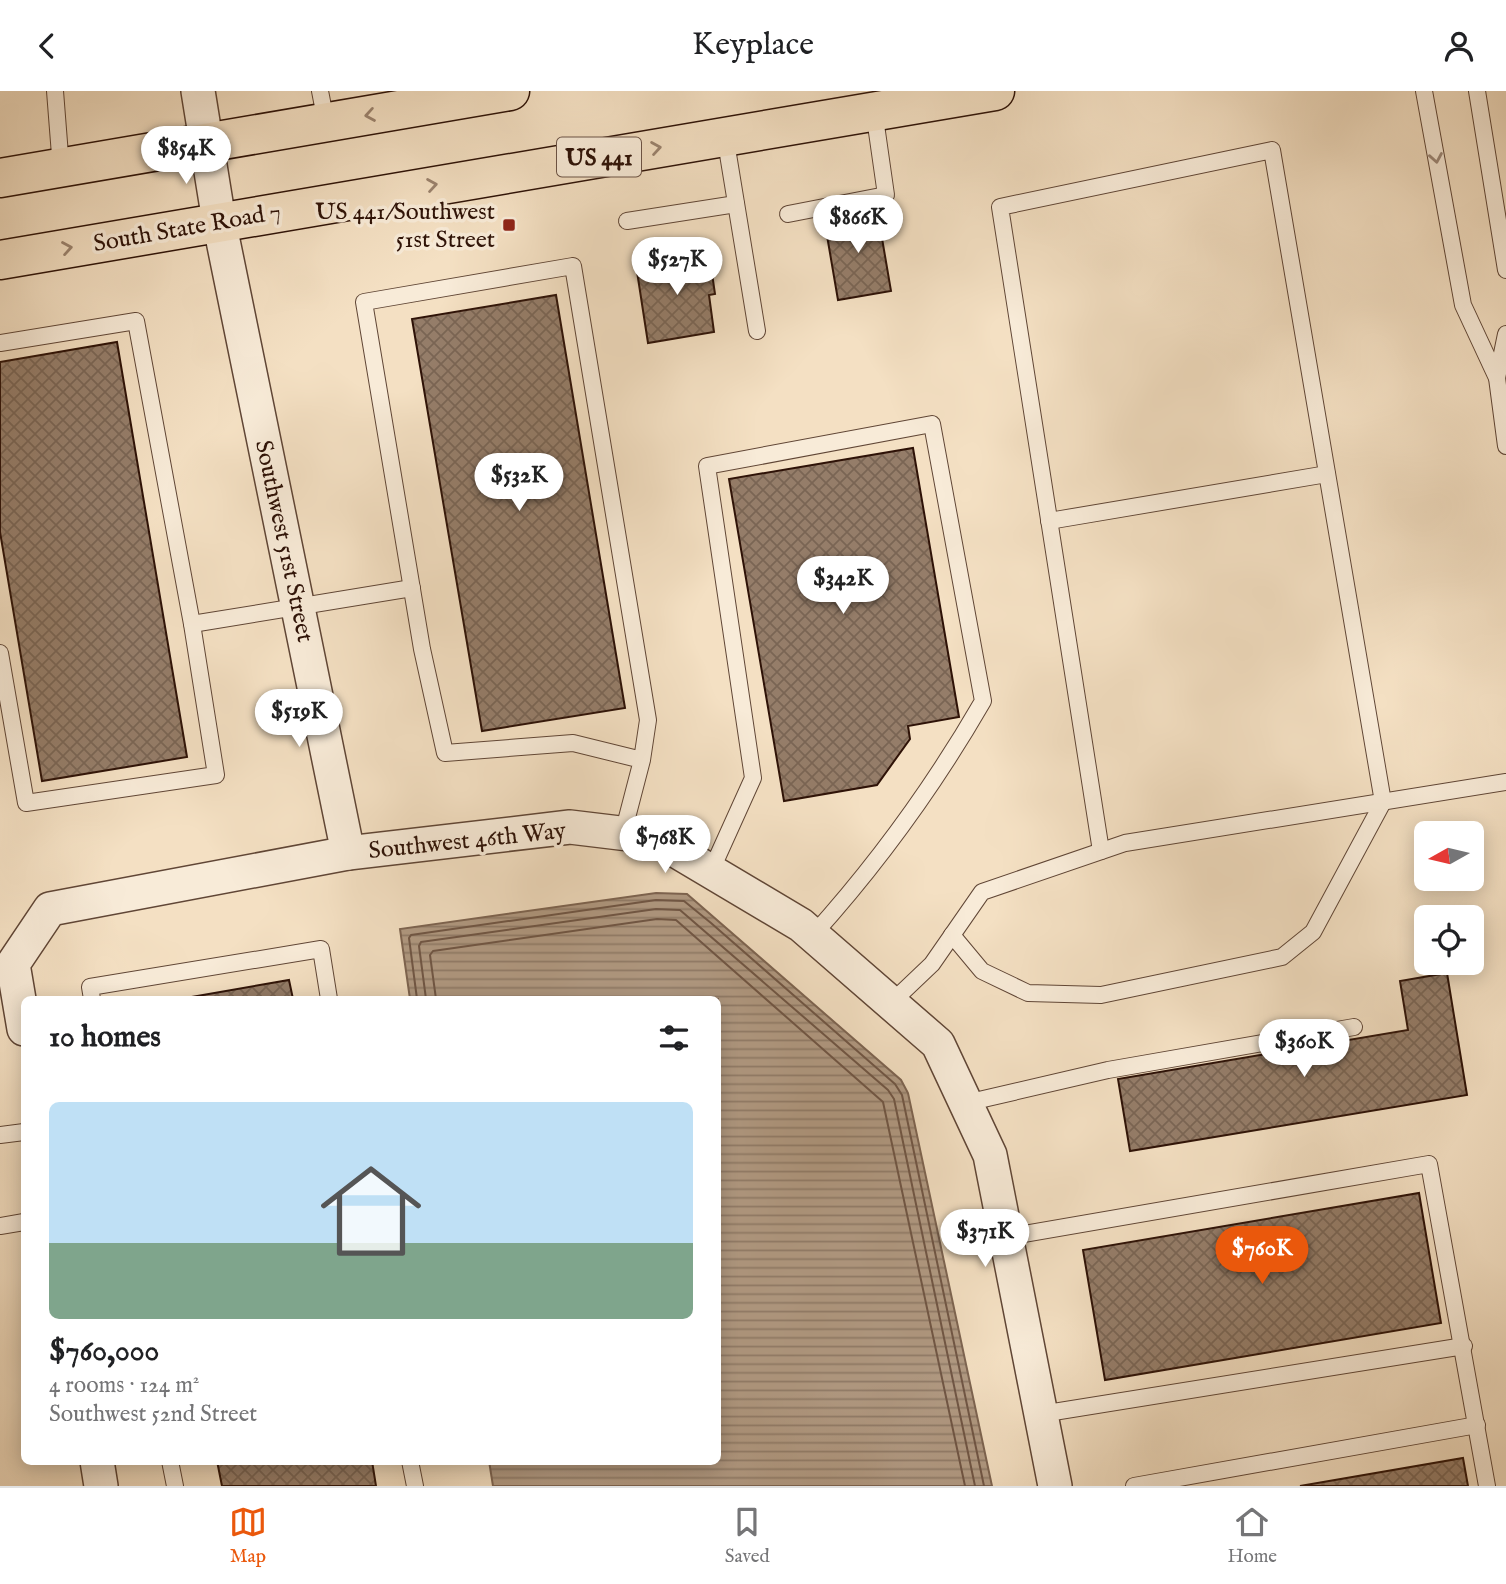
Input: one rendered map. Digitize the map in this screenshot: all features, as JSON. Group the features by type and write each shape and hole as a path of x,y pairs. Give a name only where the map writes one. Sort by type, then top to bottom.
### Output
{"main road":[{"path":"0,178 206,142 323,107 510,91"},
{"name":"South State Road 7","path":"0,261 219,221 995,91"}],"street":[{"name":"Southwest 51st Street","path":"198,91 219,221 348,853"},
{"name":"Southwest 46th Way","path":"348,853 570,827 653,837 813,935 938,1044 966,1103"},
{"path":"21,1011 13,964 50,909 348,853"},
{"path":"966,1103 990,1154 1055,1486"},
{"path":"98,1465 101,1486"}],"lane":[{"path":"55,91 61,168"},
{"path":"1424,91 1463,305 1497,378 1506,446"},
{"path":"1477,91 1506,269"},
{"path":"788,214 886,195 874,111"},
{"path":"725,136 757,331"},
{"path":"952,935 982,971 1028,993 1101,995 1282,957 1313,932 1383,802 1272,150 1000,207 1101,851"},
{"path":"627,221 736,204"},
{"path":"623,833 642,760 648,720 573,266 364,302 411,588 445,753 573,743 642,760"},
{"path":"0,342 136,321 192,624 216,775 26,803 0,653"},
{"path":"1497,378 1506,334"},
{"path":"711,871 753,778 707,467 932,424 983,701 955,749 861,880 813,935"},
{"path":"1049,521 1327,474"},
{"path":"192,624 411,588"},
{"path":"891,1003 932,964 982,892 1125,843 1506,782"},
{"path":"91,996 90,988 321,949 329,996"},
{"path":"966,1103 1108,1070 1354,1027"},
{"path":"0,1135 21,1132"},
{"path":"1006,1237 1429,1164 1464,1346 1487,1486"},
{"path":"0,1226 21,1222"},
{"path":"1041,1414 1464,1346"},
{"path":"1134,1486 1477,1425"},
{"path":"171,1465 175,1486"},
{"path":"411,1465 415,1486"}],"water":[{"path":"656,893 687,894 901,1080 908,1093 992,1486 493,1486 490,1465 721,1465 721,996 410,996 400,929"}],"building":[{"path":"877,209 891,291 838,300 824,218"},
{"path":"709,253 715,294 709,295 714,332 648,343 636,265"},
{"path":"556,295 625,708 482,731 412,319"},
{"path":"117,342 187,757 42,781 0,532 0,362"},
{"path":"913,448 959,717 908,726 910,739 877,785 784,801 729,479"},
{"path":"1447,975 1467,1095 1130,1151 1118,1079 1408,1030 1400,981"},
{"path":"289,980 292,996 197,996"},
{"path":"1419,1193 1441,1323 1105,1380 1083,1250"},
{"path":"1463,1458 1468,1486 1300,1486"},
{"path":"218,1465 373,1465 376,1486 222,1486"}],"place":[{"name":"US 441/Southwest 51st Street","path":"509,225"}]}
